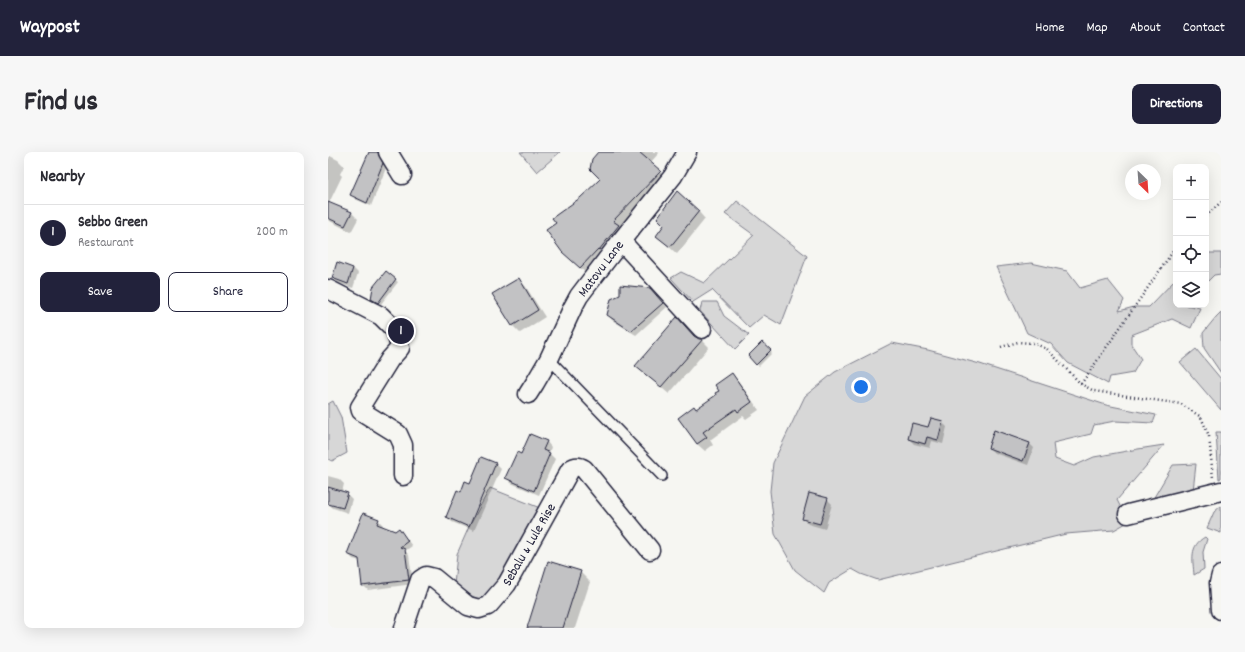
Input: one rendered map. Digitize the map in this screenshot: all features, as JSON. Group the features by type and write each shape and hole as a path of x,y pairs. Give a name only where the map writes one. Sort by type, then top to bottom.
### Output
{"street":[{"path":"388,152 402,175"},
{"name":"Matovu Lane","path":"528,394 536,383 576,302 621,241 673,176 687,152"},
{"path":"621,241 702,329"},
{"path":"328,289 381,316 396,330 400,348 390,359 360,407 362,411 398,434 403,445 403,476"},
{"name":"Sebalu & Lule Rise","path":"404,628 420,580 426,576 434,578 468,606 479,609 488,606 507,584 570,470 574,467 580,466 584,469 650,550"},
{"path":"1128,514 1218,491"},
{"path":"1221,575 1219,583 1221,610"}],"lane":[{"path":"549,358 662,476"}],"path":[{"path":"1209,213 1221,202"},
{"path":"1081,384 1173,251"},
{"path":"1001,347 1018,342 1033,343 1047,349 1081,384 1094,391 1181,404 1201,417 1209,436 1211,469 1218,491"}],"shaded area":[{"path":"520,152 560,152 537,172"},
{"path":"737,201 807,256 781,325 764,315 749,328 712,290 693,302 671,278 681,272 704,283 754,235 725,214"},
{"path":"1209,253 1221,253 1221,274 1214,275 1209,280"},
{"path":"1031,263 1067,271 1080,288 1108,280 1124,300 1119,311 1134,307 1149,307 1173,282 1173,308 1200,308 1191,328 1172,319 1131,335 1131,344 1141,359 1133,373 1110,377 1108,384 1068,363 1051,344 1027,333 996,267"},
{"path":"702,302 717,302 724,316 749,335 735,349 700,311"},
{"path":"1221,312 1221,373 1204,348 1203,333"},
{"path":"892,343 928,350 980,364 1106,405 1156,415 1153,423 1115,421 1094,425 1091,434 1053,443 1055,459 1074,466 1094,457 1164,445 1117,500 1128,522 1114,530 1066,534 878,580 852,569 829,583 824,593 795,570 775,534 770,491 773,463 805,396 835,372"},
{"path":"1196,349 1221,379 1221,410 1180,362"},
{"path":"333,401 341,417 347,453 332,461 328,459 328,404"},
{"path":"1216,432 1221,432 1221,478 1219,479"},
{"path":"1196,464 1193,491 1153,499 1173,465"},
{"path":"490,488 540,508 489,595 482,602 454,585 457,554 469,527"},
{"path":"1221,506 1221,533 1207,528 1214,512"},
{"path":"1205,537 1207,539 1203,552 1204,569 1194,575 1194,549 1196,545"}],"building":[{"path":"369,152 378,152 383,163 367,203 350,195"},
{"path":"598,152 639,152 661,171 613,221 619,225 599,250 598,249 580,268 562,252 546,230 556,223 552,218 580,198 600,179 590,169 592,159"},
{"path":"677,191 699,211 670,247 656,236 664,225 657,218"},
{"path":"328,202 352,212 345,226 328,218"},
{"path":"337,262 353,268 348,284 332,278"},
{"path":"386,271 396,279 378,303 371,299 373,287"},
{"path":"519,278 538,310 512,326 492,294"},
{"path":"620,285 650,288 663,303 631,331 607,315 611,299 620,295"},
{"path":"677,317 694,336 699,339 703,339 661,387 635,366"},
{"path":"762,342 771,350 756,365 748,356"},
{"path":"732,373 752,402 738,412 736,409 703,432 707,437 697,444 678,418 694,406 696,409 716,395 715,393 719,391 715,385"},
{"path":"931,418 943,421 938,440 927,437 925,444 908,439 912,423 928,427"},
{"path":"994,430 1030,443 1023,461 988,448"},
{"path":"530,434 547,441 543,450 550,453 534,491 505,478 517,452 521,454"},
{"path":"481,457 496,463 469,527 446,517 457,490 461,492 465,481 470,483"},
{"path":"328,487 348,493 343,508 328,504"},
{"path":"809,493 828,498 820,524 802,519"},
{"path":"363,513 379,519 377,524 395,531 399,528 408,541 400,547 405,549 409,580 362,586 359,559 347,554"},
{"path":"548,561 581,571 563,628 527,628"}],"place":[{"name":"Sebbo Green","path":"401,331"}]}
